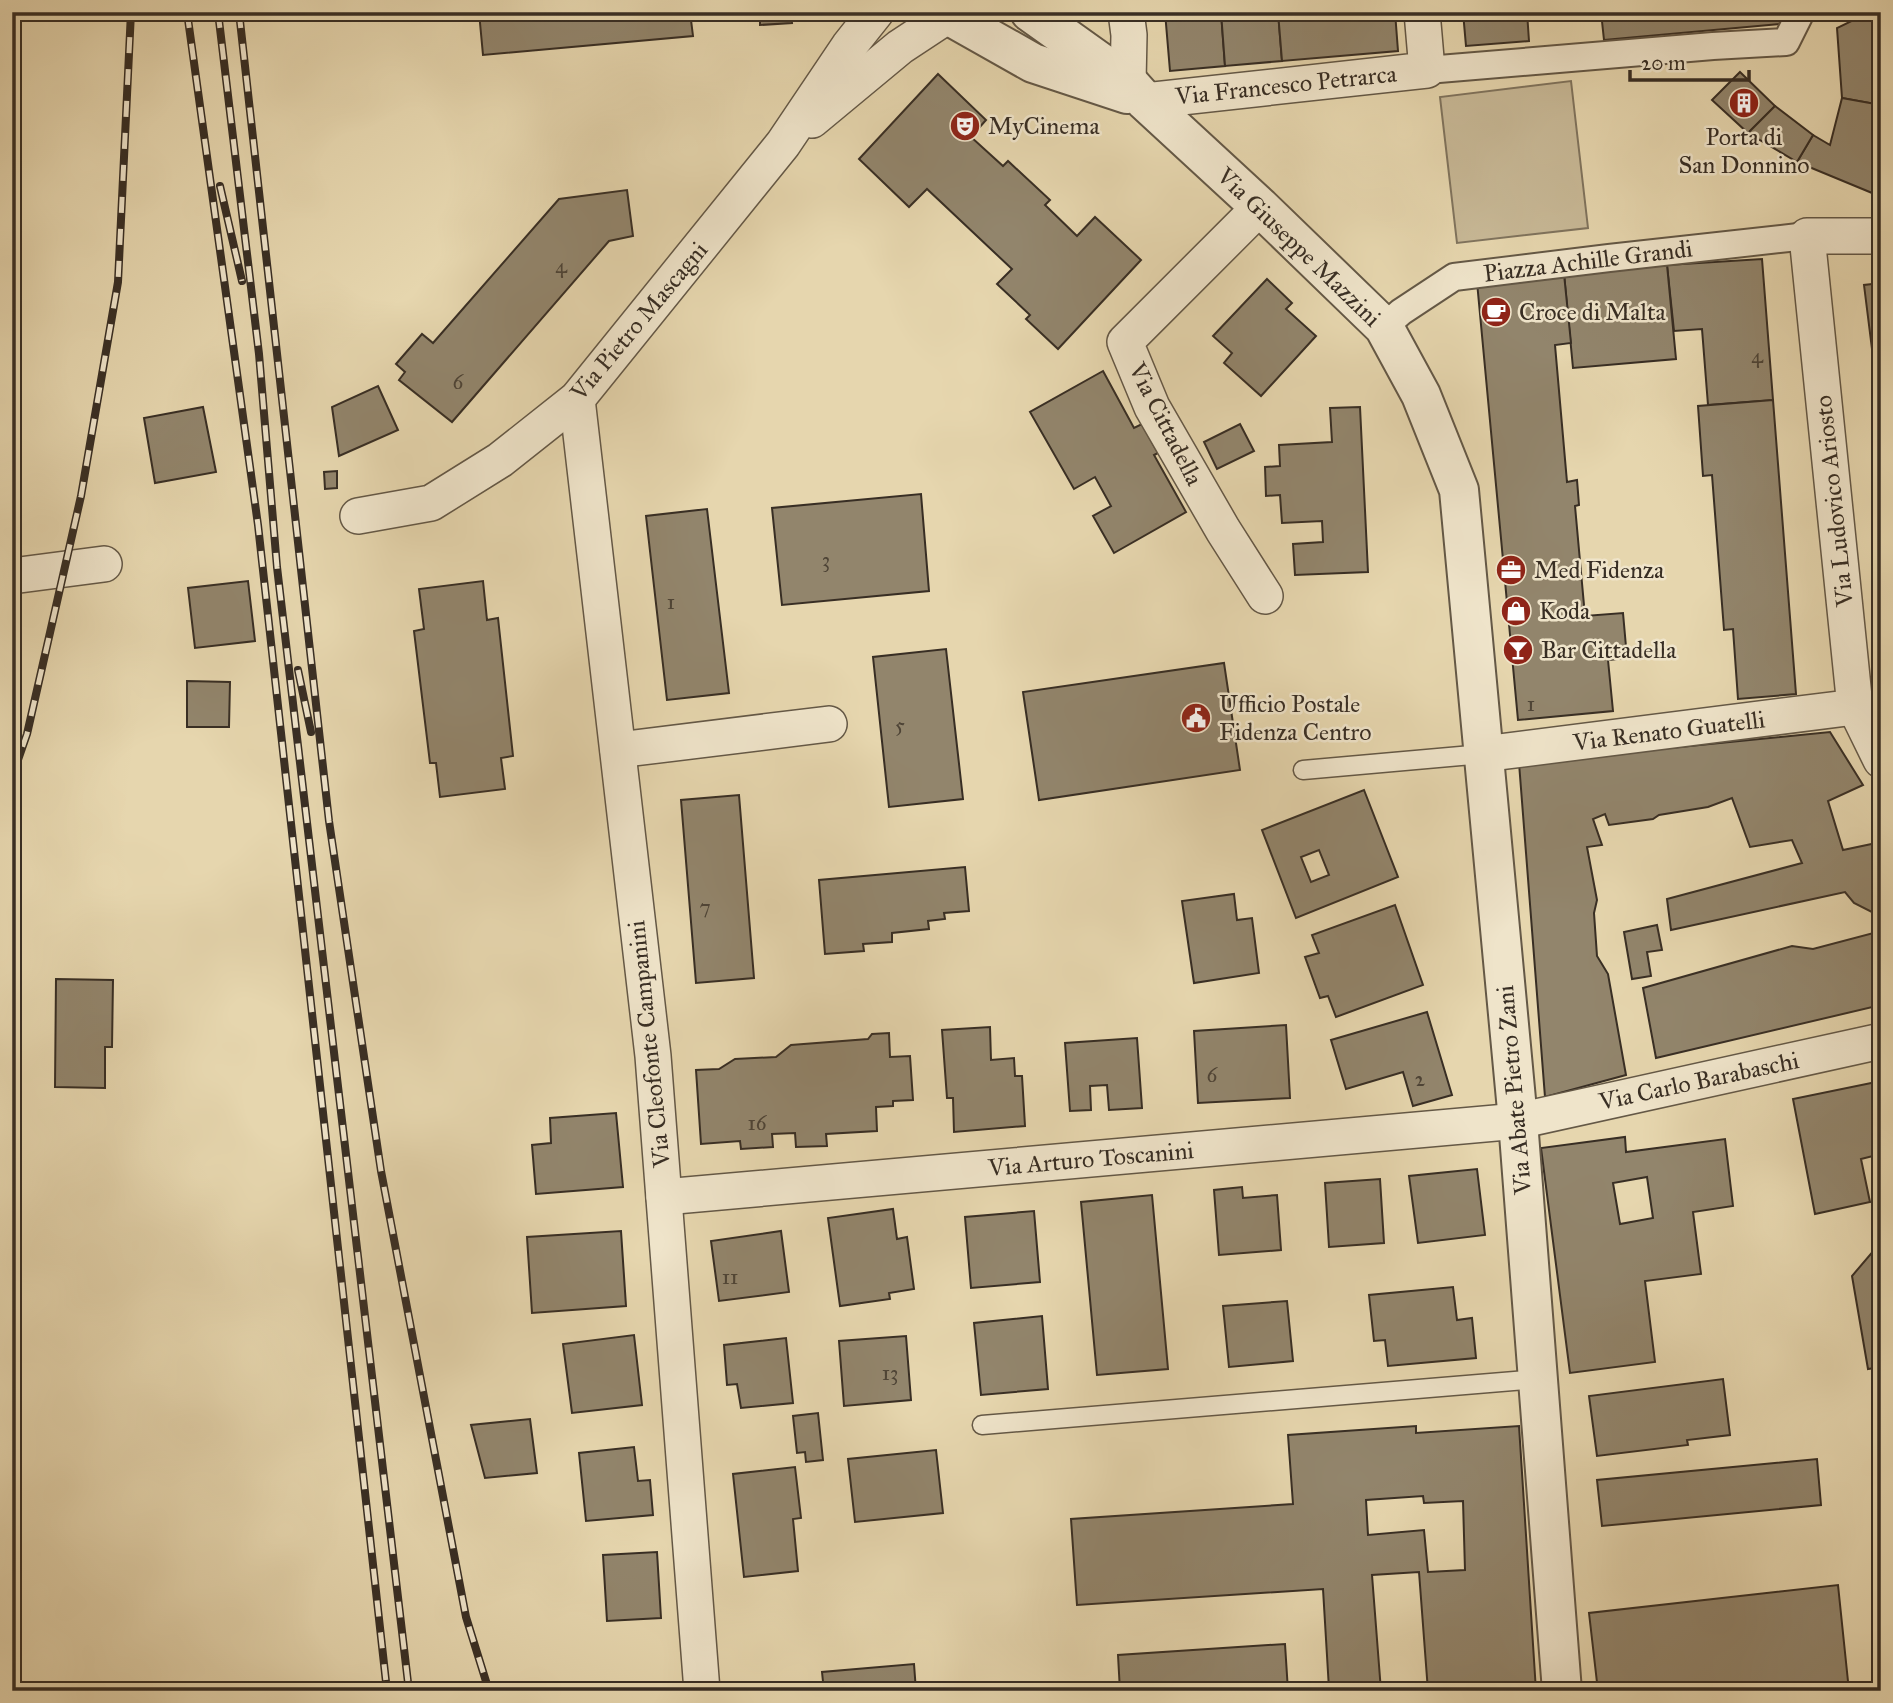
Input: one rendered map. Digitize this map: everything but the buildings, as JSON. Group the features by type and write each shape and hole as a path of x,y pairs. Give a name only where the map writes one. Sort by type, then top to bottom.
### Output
{"street":[{"name":"Via Pietro Mascagni","path":"358,516 431,503 500,460 577,399 783,144 849,46 876,12"},
{"name":"Via Giuseppe Mazzini","path":"1030,12 1137,91 1384,327 1421,395 1459,490"},
{"path":"1126,12 1137,91"},
{"path":"1422,12 1427,70 1786,42 1801,12"},
{"name":"Via Pietro Mascagni","path":"783,144 900,47 952,15"},
{"name":"Via Giuseppe Mazzini","path":"952,15 1032,64 1137,91"},
{"name":"Via Francesco Petrarca","path":"1137,91 1427,70"},
{"name":"Via Cittadella","path":"1260,207 1125,342 1152,407 1223,530 1265,596"},
{"path":"1807,236 1881,236"},
{"name":"Piazza Achille Grandi","path":"1384,327 1401,312 1454,277 1807,236"},
{"name":"Via Ludovico Ariosto","path":"1807,236 1855,707 1881,760"},
{"name":"Via Cleofonte Campanini","path":"577,399 653,1056 702,1691"},
{"name":"Via Abate Pietro Zani","path":"1459,490 1518,1121 1562,1691"},
{"path":"12,576 104,564"},
{"name":"Via Renato Guatelli","path":"1483,754 1855,707"},
{"path":"618,750 828,724"},
{"name":"Via Carlo Barabaschi","path":"1518,1121 1881,1041"},
{"name":"Via Arturo Toscanini","path":"664,1197 1518,1121"}],"lane":[{"path":"1303,770 1483,754"},
{"path":"982,1425 1538,1379"}],"shaded area":[{"path":"1571,81 1588,228 1457,243 1440,97"}],"railway":[{"path":"12,777 27,734 81,496 118,282 131,12"},
{"path":"187,12 258,525 387,1691"},
{"path":"218,12 259,354 277,567 409,1691"},
{"path":"239,12 329,821 381,1171 466,1617 489,1691"},
{"path":"220,186 242,281"},
{"path":"298,670 311,732"}],"place":[{"name":"Porta di San Donnino","path":"1744,103"},
{"name":"MyCinema","path":"965,126"},
{"name":"Croce di Malta","path":"1496,312"},
{"name":"Med Fidenza","path":"1511,570"},
{"name":"Koda","path":"1516,611"},
{"name":"Bar Cittadella","path":"1518,650"},
{"name":"Ufficio Postale Fidenza Centro","path":"1196,718"}]}
